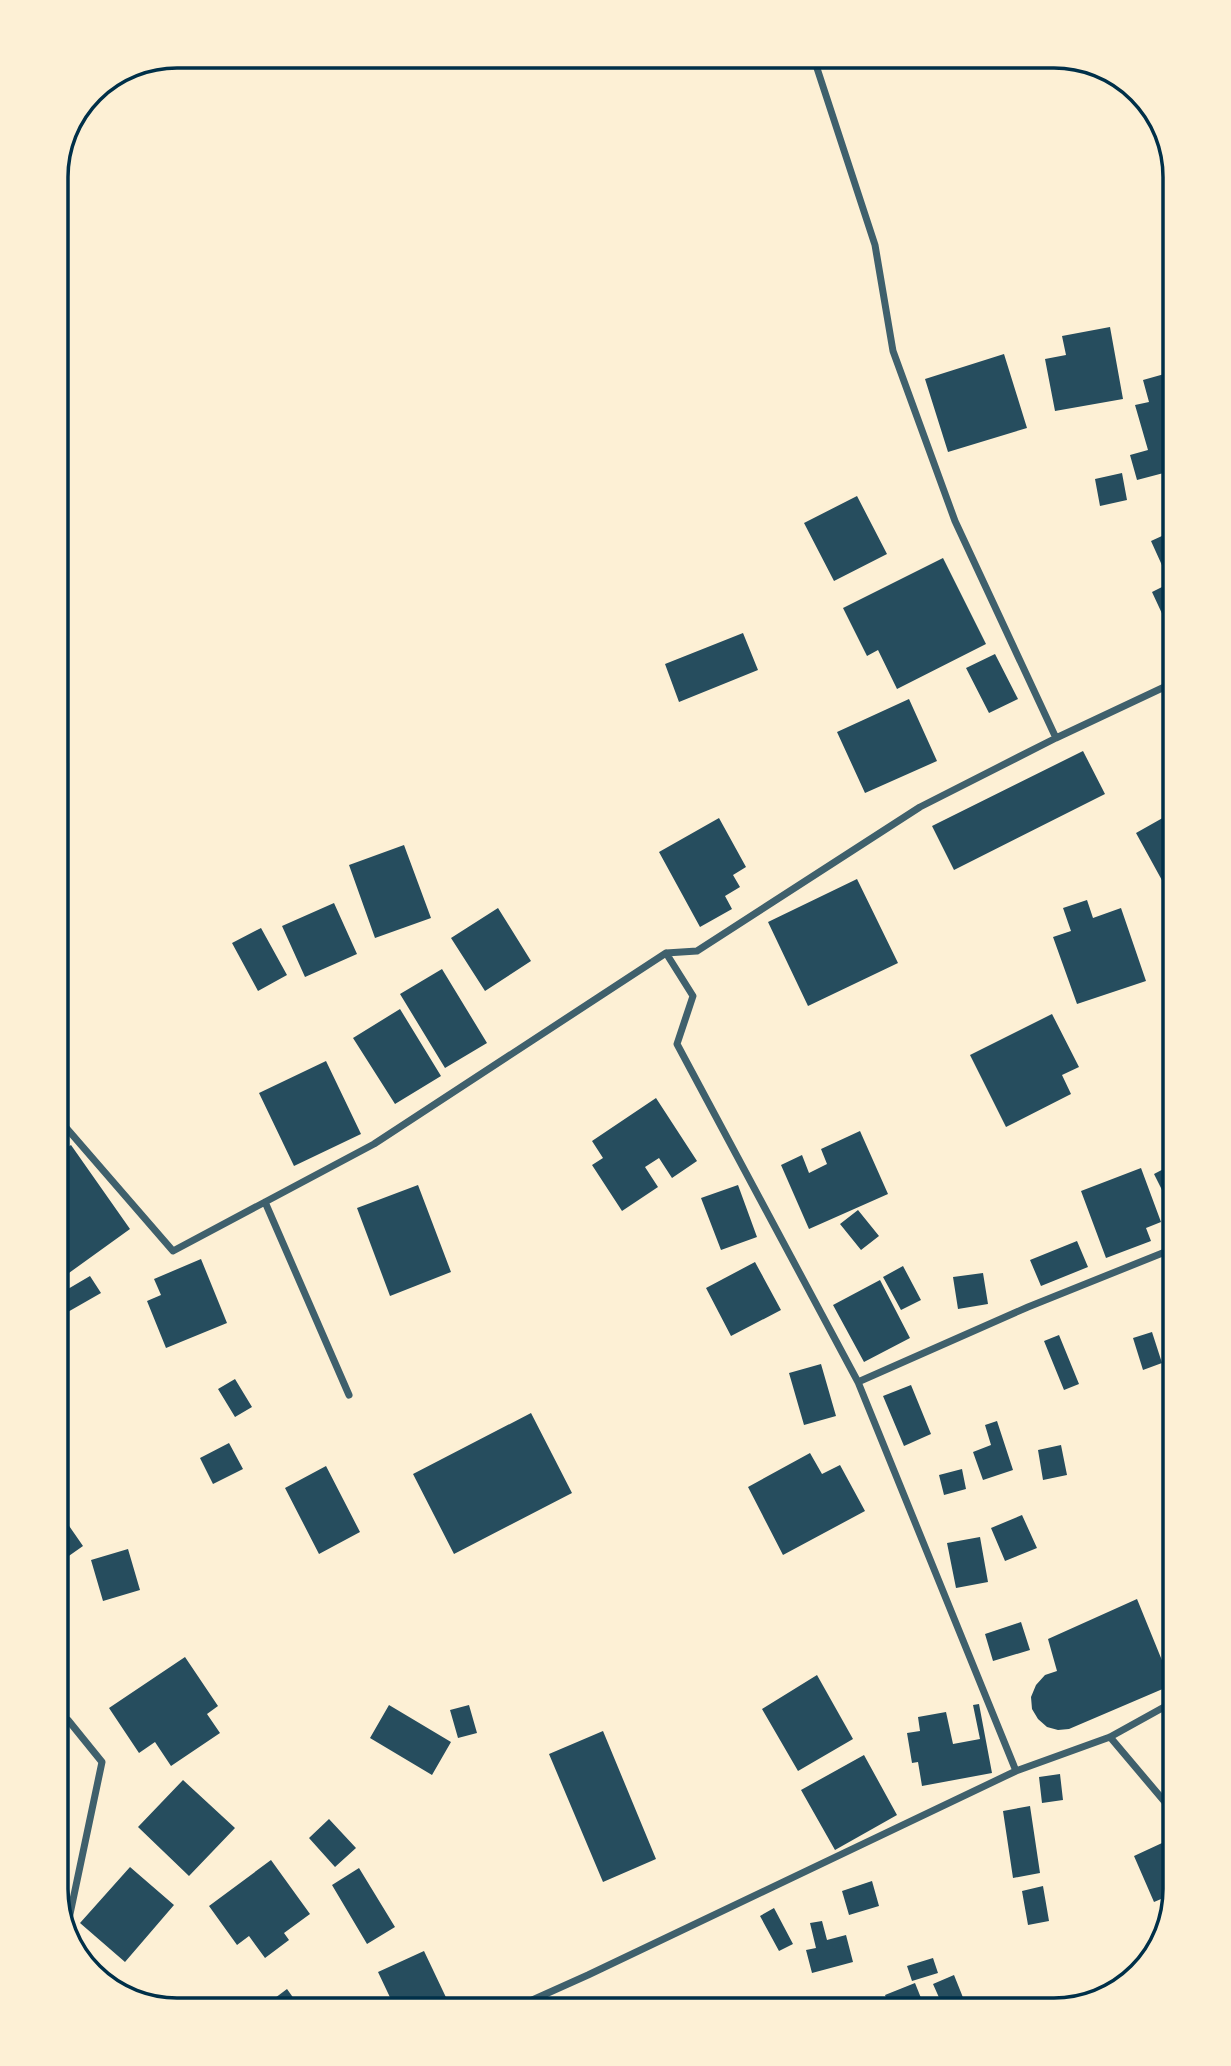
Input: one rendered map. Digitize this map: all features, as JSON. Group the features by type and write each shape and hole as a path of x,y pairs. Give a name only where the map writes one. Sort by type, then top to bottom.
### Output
{"street":[{"path":"817,68 875,245 893,351 955,521 1056,738"},
{"path":"68,1130 173,1251 374,1144 666,953 697,951 920,807 1163,688"},
{"path":"666,953 693,996 677,1044 858,1382 1016,1772"},
{"path":"265,1202 349,1395"},
{"path":"858,1382 1028,1307 1163,1253"},
{"path":"537,1998 1016,1772 1110,1737 1163,1708"},
{"path":"68,1720 102,1762 70,1912"},
{"path":"1110,1737 1163,1800"}],"building":[{"path":"1110,327 1123,399 1055,411 1045,359 1066,355 1062,336"},
{"path":"1004,354 1027,428 948,452 925,379"},
{"path":"1163,374 1163,473 1137,480 1130,455 1148,450 1135,405 1149,402 1143,380"},
{"path":"1122,473 1127,500 1100,506 1095,479"},
{"path":"857,496 887,554 834,581 804,523"},
{"path":"1163,536 1163,568 1151,541"},
{"path":"943,558 986,644 897,689 878,650 867,656 843,608"},
{"path":"1163,586 1163,616 1152,592"},
{"path":"743,633 758,670 679,702 665,664"},
{"path":"995,654 1018,699 989,713 966,668"},
{"path":"909,699 937,761 865,793 837,732"},
{"path":"1083,751 1105,794 954,870 932,826"},
{"path":"719,818 746,867 733,875 740,887 725,896 732,909 700,927 659,852"},
{"path":"1163,818 1163,882 1136,833"},
{"path":"404,845 431,918 375,938 349,865"},
{"path":"857,879 898,963 808,1006 768,922"},
{"path":"1087,900 1093,918 1121,908 1146,981 1077,1004 1053,937 1071,931 1063,908"},
{"path":"334,903 357,954 305,977 282,926"},
{"path":"498,908 531,961 485,991 451,938"},
{"path":"261,928 287,975 258,991 232,943"},
{"path":"442,969 487,1043 445,1068 400,994"},
{"path":"400,1009 441,1076 395,1104 353,1038"},
{"path":"1052,1014 1079,1067 1062,1075 1071,1094 1006,1127 970,1055"},
{"path":"326,1061 361,1134 294,1166 259,1093"},
{"path":"656,1098 697,1161 672,1178 659,1158 645,1167 658,1187 622,1211 592,1165 603,1158 592,1141"},
{"path":"860,1131 888,1194 809,1229 781,1165 802,1155 809,1173 827,1164 821,1149"},
{"path":"71,1145 130,1229 68,1274 68,1147"},
{"path":"1141,1168 1161,1222 1146,1228 1151,1241 1106,1258 1081,1191"},
{"path":"1163,1169 1163,1192 1154,1174"},
{"path":"418,1185 451,1272 390,1296 357,1208"},
{"path":"738,1185 757,1237 721,1250 701,1198"},
{"path":"858,1210 879,1236 861,1250 840,1224"},
{"path":"1077,1241 1088,1267 1041,1286 1030,1260"},
{"path":"201,1259 227,1323 166,1348 147,1301 161,1295 154,1279"},
{"path":"755,1262 781,1310 731,1336 706,1288"},
{"path":"903,1266 921,1300 901,1310 883,1277"},
{"path":"983,1273 988,1304 958,1309 953,1277"},
{"path":"90,1276 101,1293 68,1312 68,1289"},
{"path":"880,1280 910,1338 864,1362 833,1305"},
{"path":"1152,1332 1162,1363 1143,1370 1133,1338"},
{"path":"1059,1335 1079,1384 1064,1390 1044,1341"},
{"path":"821,1364 836,1416 804,1425 789,1373"},
{"path":"235,1379 252,1407 235,1417 218,1389"},
{"path":"911,1385 931,1434 904,1446 883,1396"},
{"path":"531,1413 572,1493 454,1554 413,1474"},
{"path":"997,1421 1013,1470 983,1480 973,1452 991,1445 985,1425"},
{"path":"229,1443 243,1469 213,1484 200,1458"},
{"path":"1061,1445 1067,1475 1043,1480 1038,1450"},
{"path":"810,1453 822,1474 840,1465 865,1511 783,1555 748,1487"},
{"path":"326,1466 360,1532 319,1554 285,1488"},
{"path":"962,1469 966,1489 944,1495 939,1475"},
{"path":"1022,1515 1037,1548 1005,1561 991,1528"},
{"path":"68,1524 83,1546 68,1557"},
{"path":"980,1537 988,1582 956,1588 947,1543"},
{"path":"128,1549 140,1590 103,1601 91,1560"},
{"path":"1137,1599 1163,1663 1163,1689 1069,1729 1047,1727 1032,1709 1031,1697 1036,1685 1045,1675 1057,1671 1048,1639"},
{"path":"1021,1622 1030,1650 993,1661 985,1634"},
{"path":"185,1657 218,1706 207,1714 220,1733 171,1766 155,1742 139,1753 109,1708"},
{"path":"817,1675 853,1739 798,1771 762,1709"},
{"path":"979,1704 992,1773 922,1786 918,1762 912,1763 907,1733 920,1731 918,1717 946,1712 953,1744 980,1739 973,1705"},
{"path":"389,1705 451,1742 432,1775 370,1738"},
{"path":"469,1705 477,1733 458,1738 450,1710"},
{"path":"603,1731 656,1859 603,1882 549,1754"},
{"path":"864,1755 897,1815 835,1850 801,1790"},
{"path":"1060,1774 1063,1800 1042,1803 1039,1777"},
{"path":"183,1780 235,1828 189,1876 138,1827"},
{"path":"1030,1806 1040,1873 1013,1878 1003,1811"},
{"path":"329,1819 356,1848 335,1867 309,1838"},
{"path":"1163,1843 1162,1899 1154,1902 1134,1856"},
{"path":"271,1860 310,1914 284,1933 289,1940 265,1958 249,1936 237,1945 209,1906"},
{"path":"130,1867 174,1905 125,1962 80,1923"},
{"path":"359,1868 395,1927 367,1944 332,1885"},
{"path":"872,1881 879,1906 849,1915 842,1891"},
{"path":"1043,1886 1049,1921 1028,1925 1022,1891"},
{"path":"774,1908 793,1944 779,1951 760,1916"},
{"path":"822,1921 827,1940 846,1935 853,1962 812,1973 806,1950 816,1948 810,1923"},
{"path":"424,1951 446,1998 390,1998 378,1972"},
{"path":"933,1958 938,1973 912,1981 907,1966"},
{"path":"954,1975 963,1998 939,1998 933,1984"},
{"path":"915,1983 921,1998 886,1998 885,1995"},
{"path":"287,1989 293,1998 275,1998"}]}
